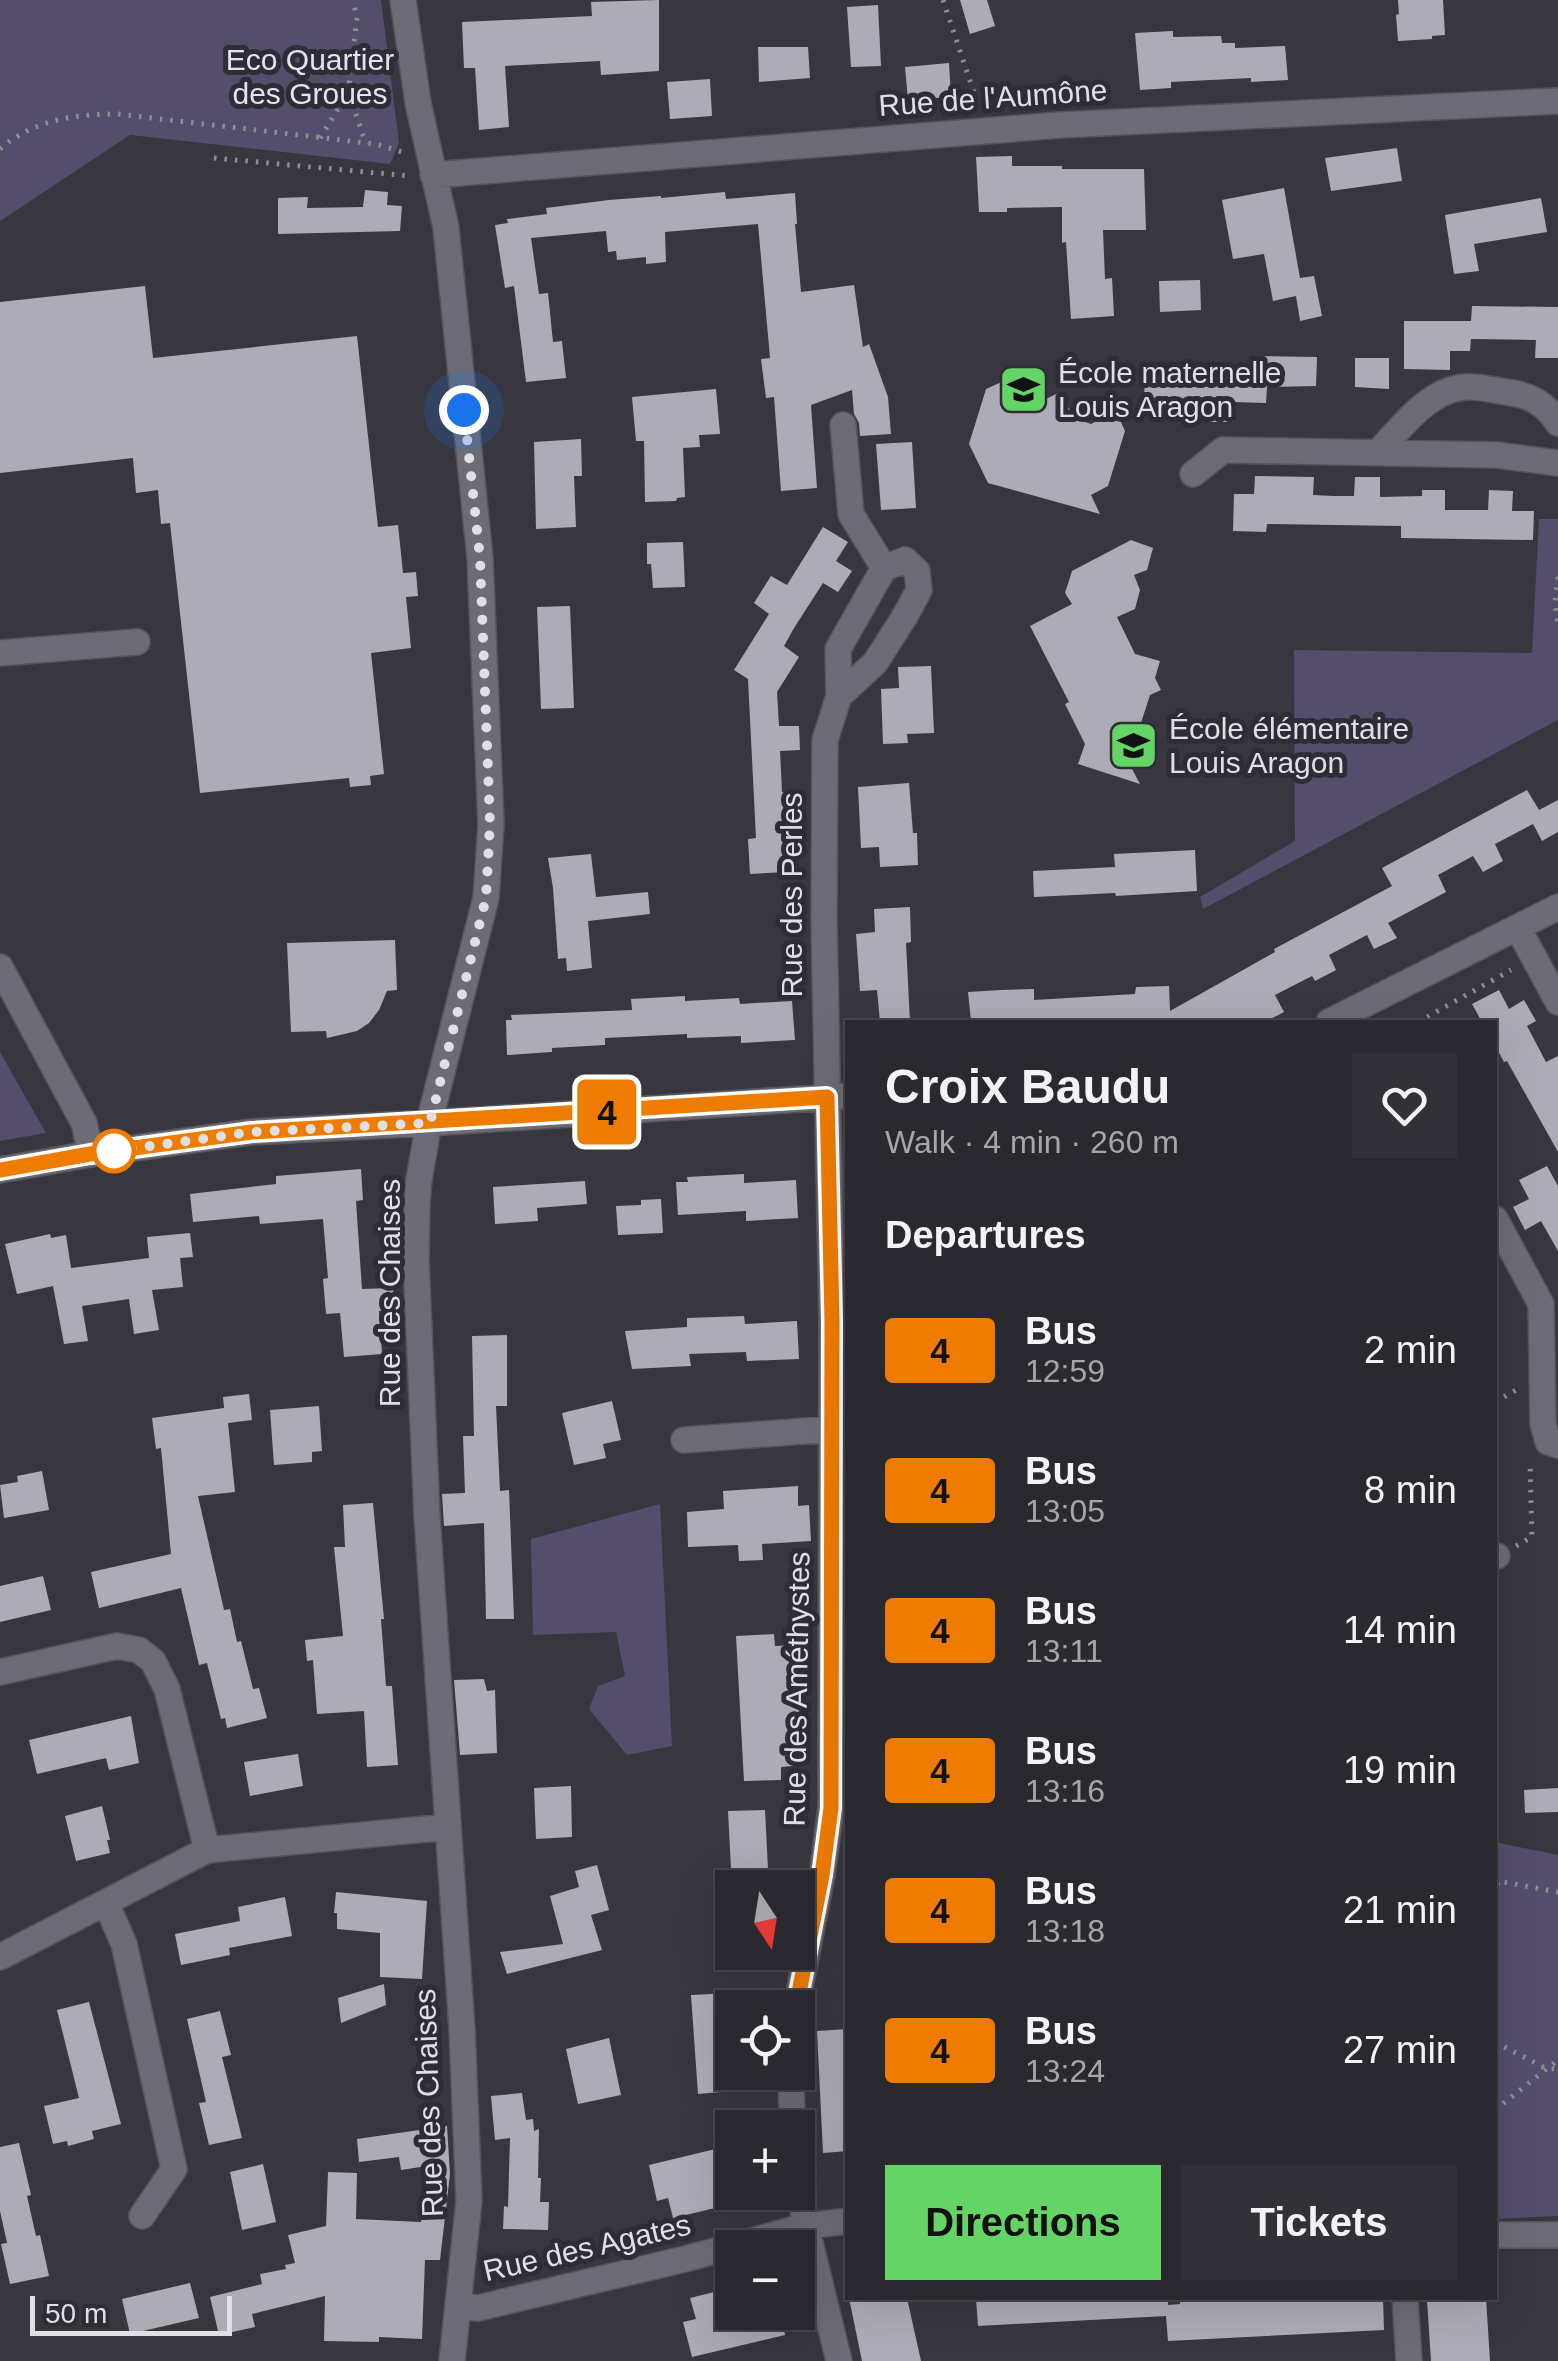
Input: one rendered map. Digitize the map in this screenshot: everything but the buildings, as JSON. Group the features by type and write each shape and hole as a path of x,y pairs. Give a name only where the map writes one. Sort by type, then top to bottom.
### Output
{"street":[{"name":"Rue des Chaises","path":"403,0 418,103 446,228 480,558 490,824 486,898 430,1123 417,1192 416,1260 427,1516 462,2030 468,2201 452,2361"},
{"name":"Rue de l'Aumône","path":"433,175 1060,125 1558,101"},
{"path":"1378,452 1422,407 1449,390 1468,387 1522,394 1544,405 1558,423"},
{"path":"839,696 875,663 919,590 918,571 905,560 884,568 851,514 844,425"},
{"path":"1194,474 1223,450 1496,455 1558,463"},
{"name":"Rue des Perles","path":"837,1096 823,818 825,740 839,696 838,649 884,568"},
{"path":"0,653 137,642"},
{"path":"1334,1020 1558,908"},
{"path":"1518,928 1558,1002"},
{"path":"0,966 84,1123 90,1154"},
{"path":"1376,998 1389,1020"},
{"path":"0,1170 252,1132 837,1096"},
{"name":"Rue des Améthystes","path":"801,1990 835,1875 831,1808 840,1588 832,1430 837,1096"},
{"path":"1497,1223 1541,1304 1543,1424 1553,1444"},
{"path":"684,1440 832,1430"},
{"path":"0,1672 117,1646 138,1650 153,1661 167,1689 207,1850"},
{"path":"0,1957 207,1850 447,1827"},
{"path":"106,1903 124,1944 174,2169 142,2216"},
{"path":"803,2210 839,2361"},
{"name":"Rue des Agates","path":"458,2306 478,2308 806,2226 845,2221"},
{"path":"1497,2235 1558,2235"},
{"path":"1406,2300 1409,2361"}],"path":[{"path":"320,138 348,93 357,18 353,0"},
{"path":"943,0 980,108 980,131"},
{"path":"348,93 366,144"},
{"path":"0,150 42,123 84,114 118,114 366,144 414,156"},
{"path":"214,158 433,175"},
{"path":"1558,577 1558,625"},
{"path":"1422,1020 1534,957"},
{"path":"1497,1555 1532,1537 1530,1457 1553,1444"},
{"path":"1497,1881 1558,1892"},
{"path":"1497,2043 1545,2068 1558,2070"},
{"path":"1497,2108 1558,2060"}],"green space":[{"name":"Eco Quartier des Groues","path":"0,0 381,0 399,143 390,164 130,135 0,221"},
{"path":"1539,519 1558,519 1558,720 1203,909 1200,897 1295,841 1294,650 1532,653"},
{"path":"0,1052 46,1133 0,1141"},
{"path":"660,1504 672,1746 627,1755 589,1709 598,1686 625,1676 616,1632 533,1635 531,1539"},
{"path":"1497,1842 1558,1855 1558,2216 1497,2219"}],"bus line":[{"name":"4","path":"0,1170 252,1132 827,1097 832,1321 831,1808 800,1990"}],"place":[{"name":"École maternelle Louis Aragon","path":"1023,390"},
{"name":"École élémentaire Louis Aragon","path":"1134,746"}],"route":[{"path":"114,1151 252,1132 430,1123 486,898 490,824 480,558 464,410"}]}
